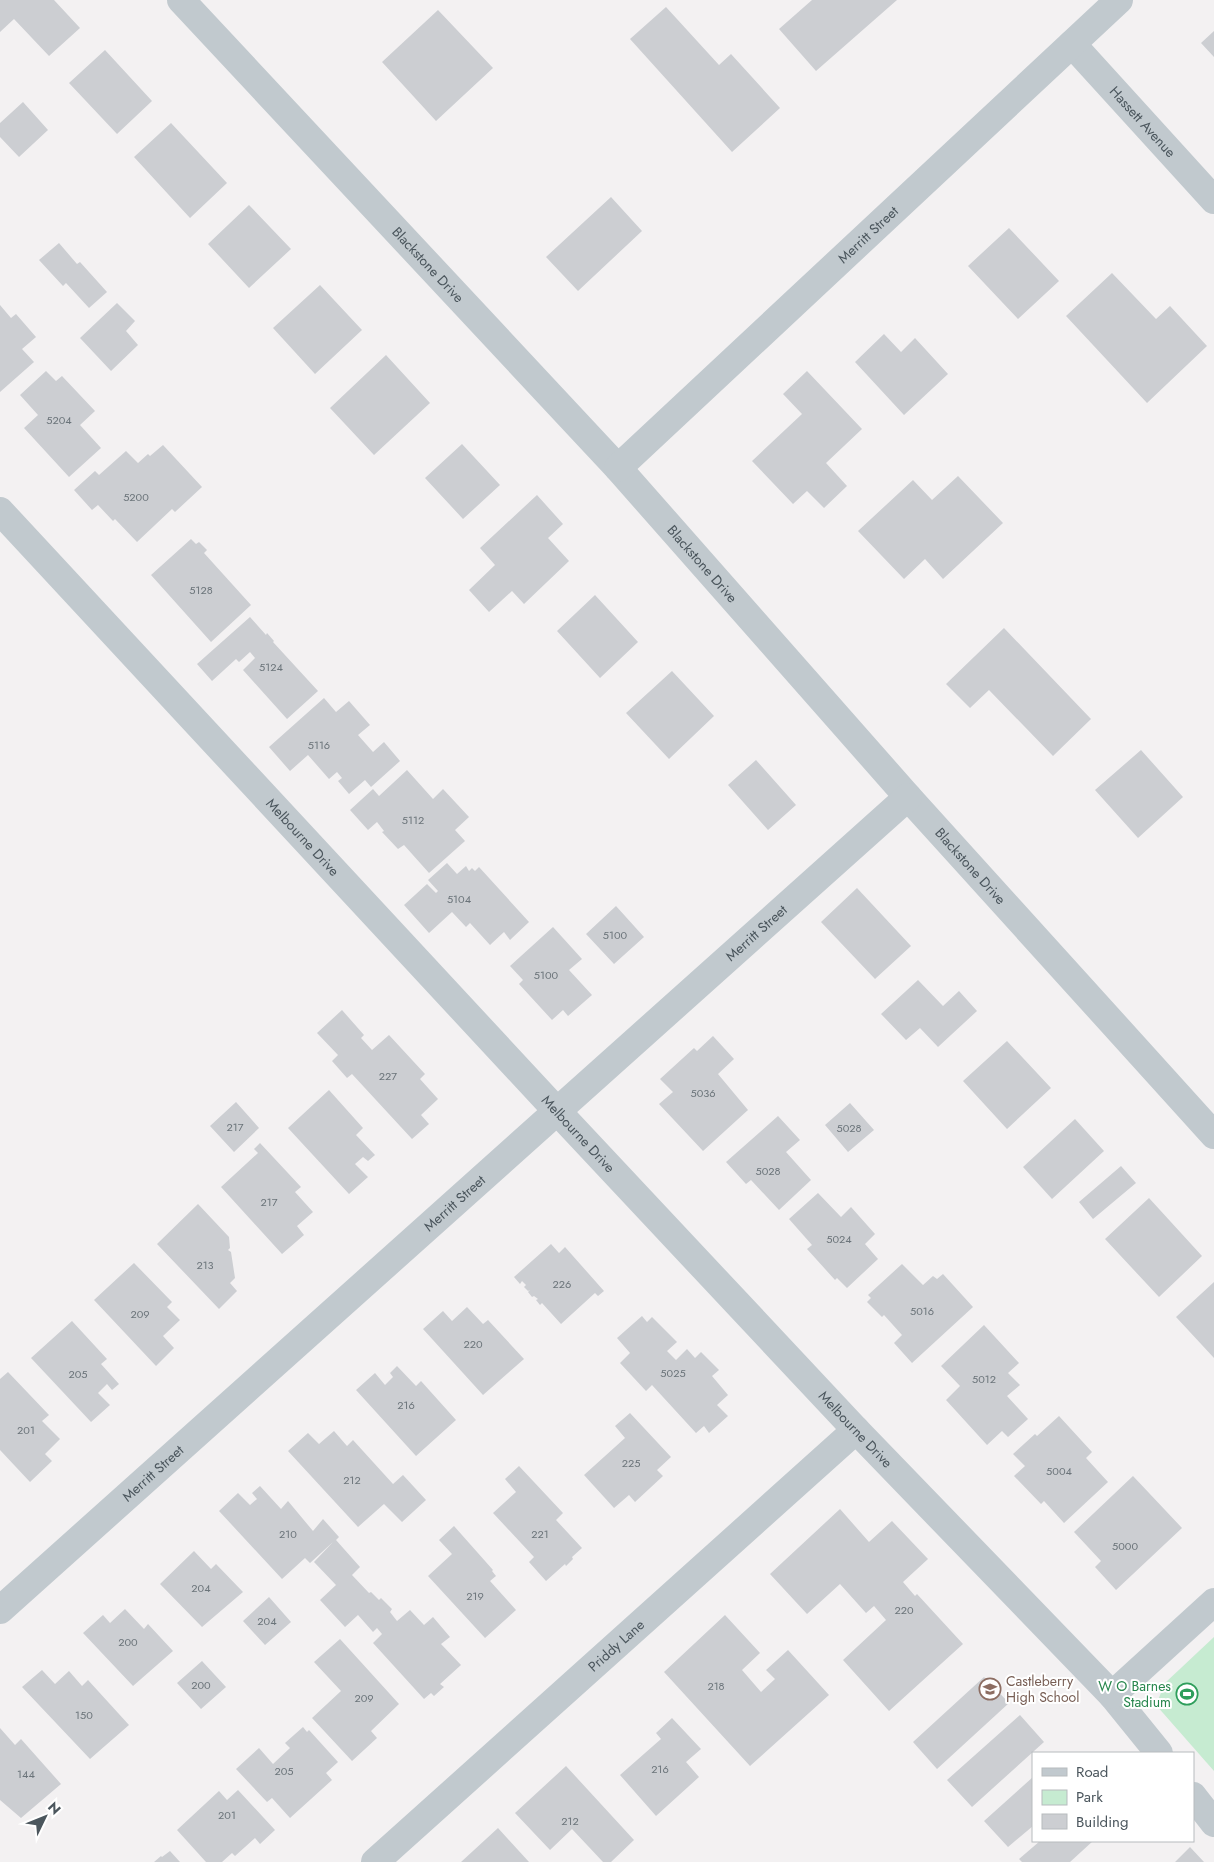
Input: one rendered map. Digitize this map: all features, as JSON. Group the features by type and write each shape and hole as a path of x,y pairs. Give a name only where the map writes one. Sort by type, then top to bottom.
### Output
{"street":[{"name":"Merritt Street","path":"618,468 1119,0"},
{"name":"Blackstone Drive","path":"186,2 618,468 908,797 1214,1135"},
{"name":"Hassett Avenue","path":"1072,44 1214,200"},
{"name":"Melbourne Drive","path":"0,511 856,1430 1112,1695 1158,1752"},
{"name":"Merritt Street","path":"0,1610 908,797"},
{"name":"Priddy Lane","path":"375,1862 856,1430"},
{"path":"1112,1695 1214,1602"},
{"path":"1194,1797 1214,1823"}],"green space":[{"name":"W O Barnes Stadium","path":"1214,1637 1214,1771 1156,1705 1165,1683"}],"building":[{"path":"0,0 54,0 80,28 49,56 14,19 0,32"},
{"path":"812,0 897,0 816,71 779,29"},
{"path":"666,7 719,65 731,54 780,108 732,152 630,39"},
{"path":"438,10 493,68 436,121 382,62"},
{"path":"1214,31 1214,57 1201,43"},
{"path":"105,50 152,101 117,134 69,83"},
{"path":"23,102 48,130 19,157 0,137 0,123"},
{"path":"171,123 227,183 190,218 134,157"},
{"path":"611,197 642,231 578,291 546,257"},
{"path":"249,205 291,249 249,288 208,244"},
{"path":"1009,228 1059,281 1018,319 968,266"},
{"path":"59,243 77,264 80,262 107,292 89,308 66,283 63,286 39,260"},
{"path":"1112,273 1156,319 1170,306 1207,346 1147,403 1066,316"},
{"path":"320,285 362,330 315,374 273,328"},
{"path":"117,303 135,321 126,331 138,345 111,371 80,338"},
{"path":"0,305 11,318 16,314 36,337 22,349 34,362 0,392"},
{"path":"884,334 901,352 915,338 948,374 904,415 855,362"},
{"path":"386,355 430,403 374,455 330,408"},
{"path":"46,371 56,381 62,376 95,411 80,425 101,448 69,477 24,428 38,415 20,395"},
{"path":"807,371 862,429 826,463 847,486 824,508 807,491 793,504 752,461 802,414 783,394"},
{"path":"462,444 500,485 463,519 425,478"},
{"path":"163,445 202,487 175,512 172,509 137,542 115,519 113,521 98,505 92,510 74,490 95,471 99,475 126,451 138,463"},
{"path":"958,476 1003,523 943,579 925,559 904,579 858,531 913,480 932,500"},
{"path":"537,495 563,524 548,538 569,561 524,604 512,591 489,612 469,590 495,565 480,548"},
{"path":"191,539 196,544 199,542 207,550 204,553 251,605 211,642 151,575"},
{"path":"595,595 638,642 600,678 557,631"},
{"path":"250,617 266,635 267,633 318,691 287,719 243,670 255,658 250,652 239,662 236,659 212,681 197,664"},
{"path":"1004,628 1091,719 1053,756 989,690 970,708 946,684"},
{"path":"672,671 714,716 669,759 626,713"},
{"path":"324,698 336,712 349,701 370,725 358,735 373,752 384,742 400,761 371,787 365,780 349,794 338,781 342,778 337,772 329,779 308,755 290,771 269,747"},
{"path":"1141,750 1183,797 1138,838 1095,790"},
{"path":"756,760 796,805 768,830 728,785"},
{"path":"407,770 433,799 443,789 469,817 455,830 465,841 429,873 404,845 398,849 382,832 384,831 377,822 368,830 350,810 373,789 379,796"},
{"path":"447,863 457,874 466,866 469,871 472,868 475,871 479,867 529,922 510,940 504,932 490,945 470,923 466,927 452,912 429,933 404,905 427,884 436,893 438,891 428,880"},
{"path":"857,888 911,946 875,979 821,922"},
{"path":"616,906 644,937 614,964 586,934"},
{"path":"553,927 582,959 569,970 592,995 568,1016 563,1010 552,1020 519,984 523,980 510,966"},
{"path":"918,980 943,1006 959,991 977,1011 938,1047 920,1028 906,1040 881,1014"},
{"path":"342,1010 364,1035 361,1038 372,1050 389,1035 425,1074 420,1079 438,1099 421,1115 429,1124 412,1139 352,1074 347,1078 332,1061 338,1055 317,1033"},
{"path":"713,1036 734,1059 718,1074 748,1110 703,1151 659,1104 673,1092 660,1079 694,1048 697,1051"},
{"path":"1007,1041 1051,1088 1007,1129 963,1081"},
{"path":"329,1090 363,1128 356,1135 375,1155 368,1161 363,1157 355,1164 368,1177 349,1194 288,1128"},
{"path":"236,1102 259,1128 234,1152 210,1126"},
{"path":"850,1103 874,1130 848,1152 825,1125"},
{"path":"778,1116 800,1140 786,1152 811,1180 779,1210 751,1180 746,1184 726,1162"},
{"path":"1075,1119 1104,1151 1052,1199 1023,1167"},
{"path":"260,1143 301,1187 295,1192 313,1212 297,1226 304,1235 282,1254 221,1187 258,1153 254,1149"},
{"path":"1121,1166 1136,1183 1093,1219 1079,1202"},
{"path":"818,1193 841,1217 851,1207 875,1234 865,1244 878,1259 847,1288 837,1278 835,1280 807,1249 812,1245 789,1219"},
{"path":"1149,1198 1202,1256 1159,1297 1105,1239"},
{"path":"198,1204 229,1237 230,1248 228,1250 231,1252 235,1278 230,1283 237,1291 219,1309 157,1244"},
{"path":"551,1244 559,1253 565,1247 604,1291 598,1296 595,1293 561,1324 542,1303 540,1305 536,1300 538,1299 534,1296 532,1297 528,1292 530,1290 528,1291 524,1287 526,1285 522,1281 520,1284 514,1277"},
{"path":"134,1263 172,1302 167,1307 180,1320 163,1336 174,1348 156,1366 94,1300"},
{"path":"902,1264 923,1285 933,1276 937,1279 943,1274 973,1307 912,1363 894,1343 902,1335 884,1315 882,1317 867,1302 871,1298 868,1295"},
{"path":"1214,1282 1214,1358 1176,1317"},
{"path":"467,1307 483,1324 488,1320 524,1359 483,1395 423,1329 443,1311 452,1321"},
{"path":"642,1316 647,1322 652,1317 677,1342 667,1351 676,1360 687,1349 695,1358 701,1352 719,1370 712,1376 728,1395 717,1405 728,1416 709,1433 704,1426 696,1433 652,1385 646,1391 620,1363 630,1353 617,1338"},
{"path":"72,1321 107,1359 101,1364 119,1384 112,1390 107,1384 98,1393 110,1405 91,1422 31,1358"},
{"path":"984,1325 1019,1363 1008,1373 1020,1385 1007,1396 1028,1419 1008,1437 1002,1431 987,1445 946,1400 960,1386 941,1366"},
{"path":"397,1366 416,1386 421,1381 456,1420 416,1456 356,1390 375,1373 385,1385 393,1377 390,1373"},
{"path":"8,1372 49,1415 42,1421 60,1439 45,1454 52,1461 30,1482 0,1450 0,1379"},
{"path":"630,1413 671,1457 657,1470 663,1476 635,1502 629,1495 614,1508 584,1475 625,1438 615,1426"},
{"path":"1059,1416 1092,1452 1086,1458 1108,1482 1064,1523 1044,1501 1041,1504 1014,1476 1025,1466 1013,1454"},
{"path":"334,1431 347,1446 353,1440 393,1484 403,1475 426,1500 402,1522 384,1504 358,1527 288,1451 308,1433 319,1444"},
{"path":"519,1466 563,1513 556,1520 582,1548 566,1566 565,1564 546,1581 529,1562 534,1557 493,1513 516,1492 505,1479"},
{"path":"1133,1476 1182,1528 1116,1590 1095,1567 1101,1561 1074,1532"},
{"path":"260,1486 281,1509 288,1501 313,1531 323,1519 339,1537 336,1540 360,1567 352,1575 369,1593 371,1592 379,1600 381,1598 392,1609 390,1612 397,1621 410,1610 424,1625 433,1617 450,1637 441,1644 461,1665 440,1684 444,1687 434,1696 431,1693 424,1699 373,1643 382,1634 377,1628 373,1632 358,1615 345,1627 320,1600 336,1585 314,1562 333,1542 310,1563 305,1558 282,1579 219,1511 238,1493 250,1505 257,1499 252,1493"},
{"path":"840,1509 869,1542 892,1521 928,1559 903,1582 915,1596 917,1594 963,1644 889,1711 843,1660 886,1620 874,1606 866,1613 840,1584 807,1614 770,1574"},
{"path":"454,1526 493,1570 496,1576 490,1581 516,1610 485,1638 428,1576 452,1554 439,1540"},
{"path":"194,1551 211,1569 216,1564 243,1592 202,1627 160,1584"},
{"path":"269,1597 291,1622 265,1645 243,1621"},
{"path":"125,1609 144,1629 148,1624 173,1651 133,1686 83,1633 103,1615 110,1623"},
{"path":"725,1615 760,1653 742,1670 761,1692 775,1679 766,1670 788,1650 829,1695 750,1766 664,1672"},
{"path":"340,1639 399,1704 371,1731 377,1738 352,1761 312,1718 341,1691 314,1662"},
{"path":"202,1661 226,1687 201,1709 177,1683"},
{"path":"42,1670 55,1684 69,1671 82,1686 88,1680 129,1725 90,1759 22,1687"},
{"path":"984,1677 1009,1703 937,1769 913,1742"},
{"path":"1020,1715 1044,1742 972,1807 947,1780"},
{"path":"672,1718 701,1749 686,1762 699,1777 656,1816 620,1775 661,1739 656,1733"},
{"path":"303,1727 307,1732 309,1730 338,1762 326,1773 332,1780 290,1818 272,1798 267,1802 236,1769 259,1748 273,1764 290,1748 285,1743"},
{"path":"0,1728 15,1745 21,1739 61,1784 21,1818 0,1800"},
{"path":"566,1766 634,1840 611,1862 603,1862 572,1829 550,1850 515,1813"},
{"path":"1032,1778 1032,1827 1008,1847 984,1821"},
{"path":"238,1790 275,1830 260,1844 255,1838 235,1856 232,1853 222,1862 206,1862 177,1830 219,1791 227,1800"},
{"path":"498,1828 529,1862 461,1862"},
{"path":"1039,1842 1092,1842 1070,1862 1022,1862 1019,1859"},
{"path":"1190,1847 1204,1862 1175,1862"},
{"path":"170,1851 180,1862 154,1862 161,1856"}],"place":[{"name":"Castleberry High School","path":"990,1689"},
{"name":"W O Barnes Stadium","path":"1187,1694"}]}
